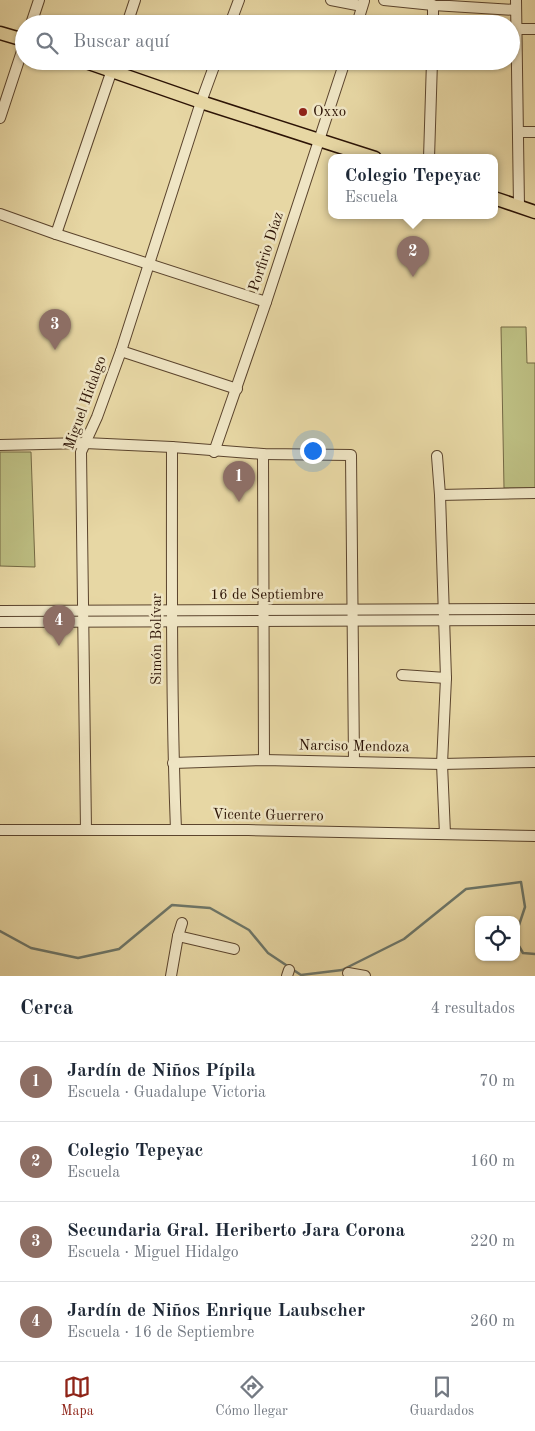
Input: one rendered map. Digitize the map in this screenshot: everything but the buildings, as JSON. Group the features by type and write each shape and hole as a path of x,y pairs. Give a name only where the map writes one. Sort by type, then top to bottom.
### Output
{"main road":[{"path":"0,33 15,37"},
{"path":"123,70 201,102 363,154"},
{"path":"498,199 535,212"}],"street":[{"path":"34,15 39,0"},
{"path":"130,15 135,0"},
{"path":"233,15 238,0"},
{"path":"331,0 363,3 359,15"},
{"path":"384,0 433,5 516,5"},
{"path":"433,5 433,15"},
{"path":"520,29 535,29"},
{"path":"0,118 16,70"},
{"path":"56,234 112,70"},
{"name":"Miguel Hidalgo","path":"86,830 81,452 98,418 213,70"},
{"name":"Porfirio Díaz","path":"214,452 237,389 342,70"},
{"path":"429,154 432,70"},
{"path":"517,70 519,206"},
{"path":"518,132 535,132"},
{"path":"0,214 266,302"},
{"path":"121,351 237,389"},
{"path":"0,445 85,443 172,447 214,452 351,455 354,761"},
{"name":"Simón Bolívar","path":"172,447 171,622 176,830"},
{"path":"263,454 264,760"},
{"path":"437,456 446,678 442,764 445,834"},
{"path":"440,495 535,493"},
{"name":"16 de Septiembre","path":"0,611 352,609 535,620"},
{"name":"16 de Septiembre","path":"0,622 352,621 535,609"},
{"path":"402,675 446,678"},
{"name":"Narciso Mendoza","path":"173,764 264,760 442,764 535,762"},
{"name":"Vicente Guerrero","path":"0,830 248,830 535,836"},
{"path":"171,976 182,923"},
{"path":"178,936 234,949"},
{"path":"348,973 365,976"}],"green space":[{"path":"501,327 526,327 527,363 535,363 535,488 504,488"},
{"path":"0,452 31,452 35,567 0,566"}],"waterway":[{"path":"0,931 31,948 78,958 119,949 172,905 210,908 249,930 268,953 301,975 342,970 404,939 466,889 521,882 525,907 520,922"},
{"path":"520,948 523,953 535,954"}],"place":[{"name":"Oxxo","path":"303,112"},
{"name":"Colegio Tepeyac","path":"413,277"},
{"name":"Secundaria Gral. Heriberto Jara Corona","path":"55,350"},
{"name":"Jardín de Niños Pípila","path":"239,502"},
{"name":"Jardín de Niños Enrique Laubscher","path":"59,646"}]}
